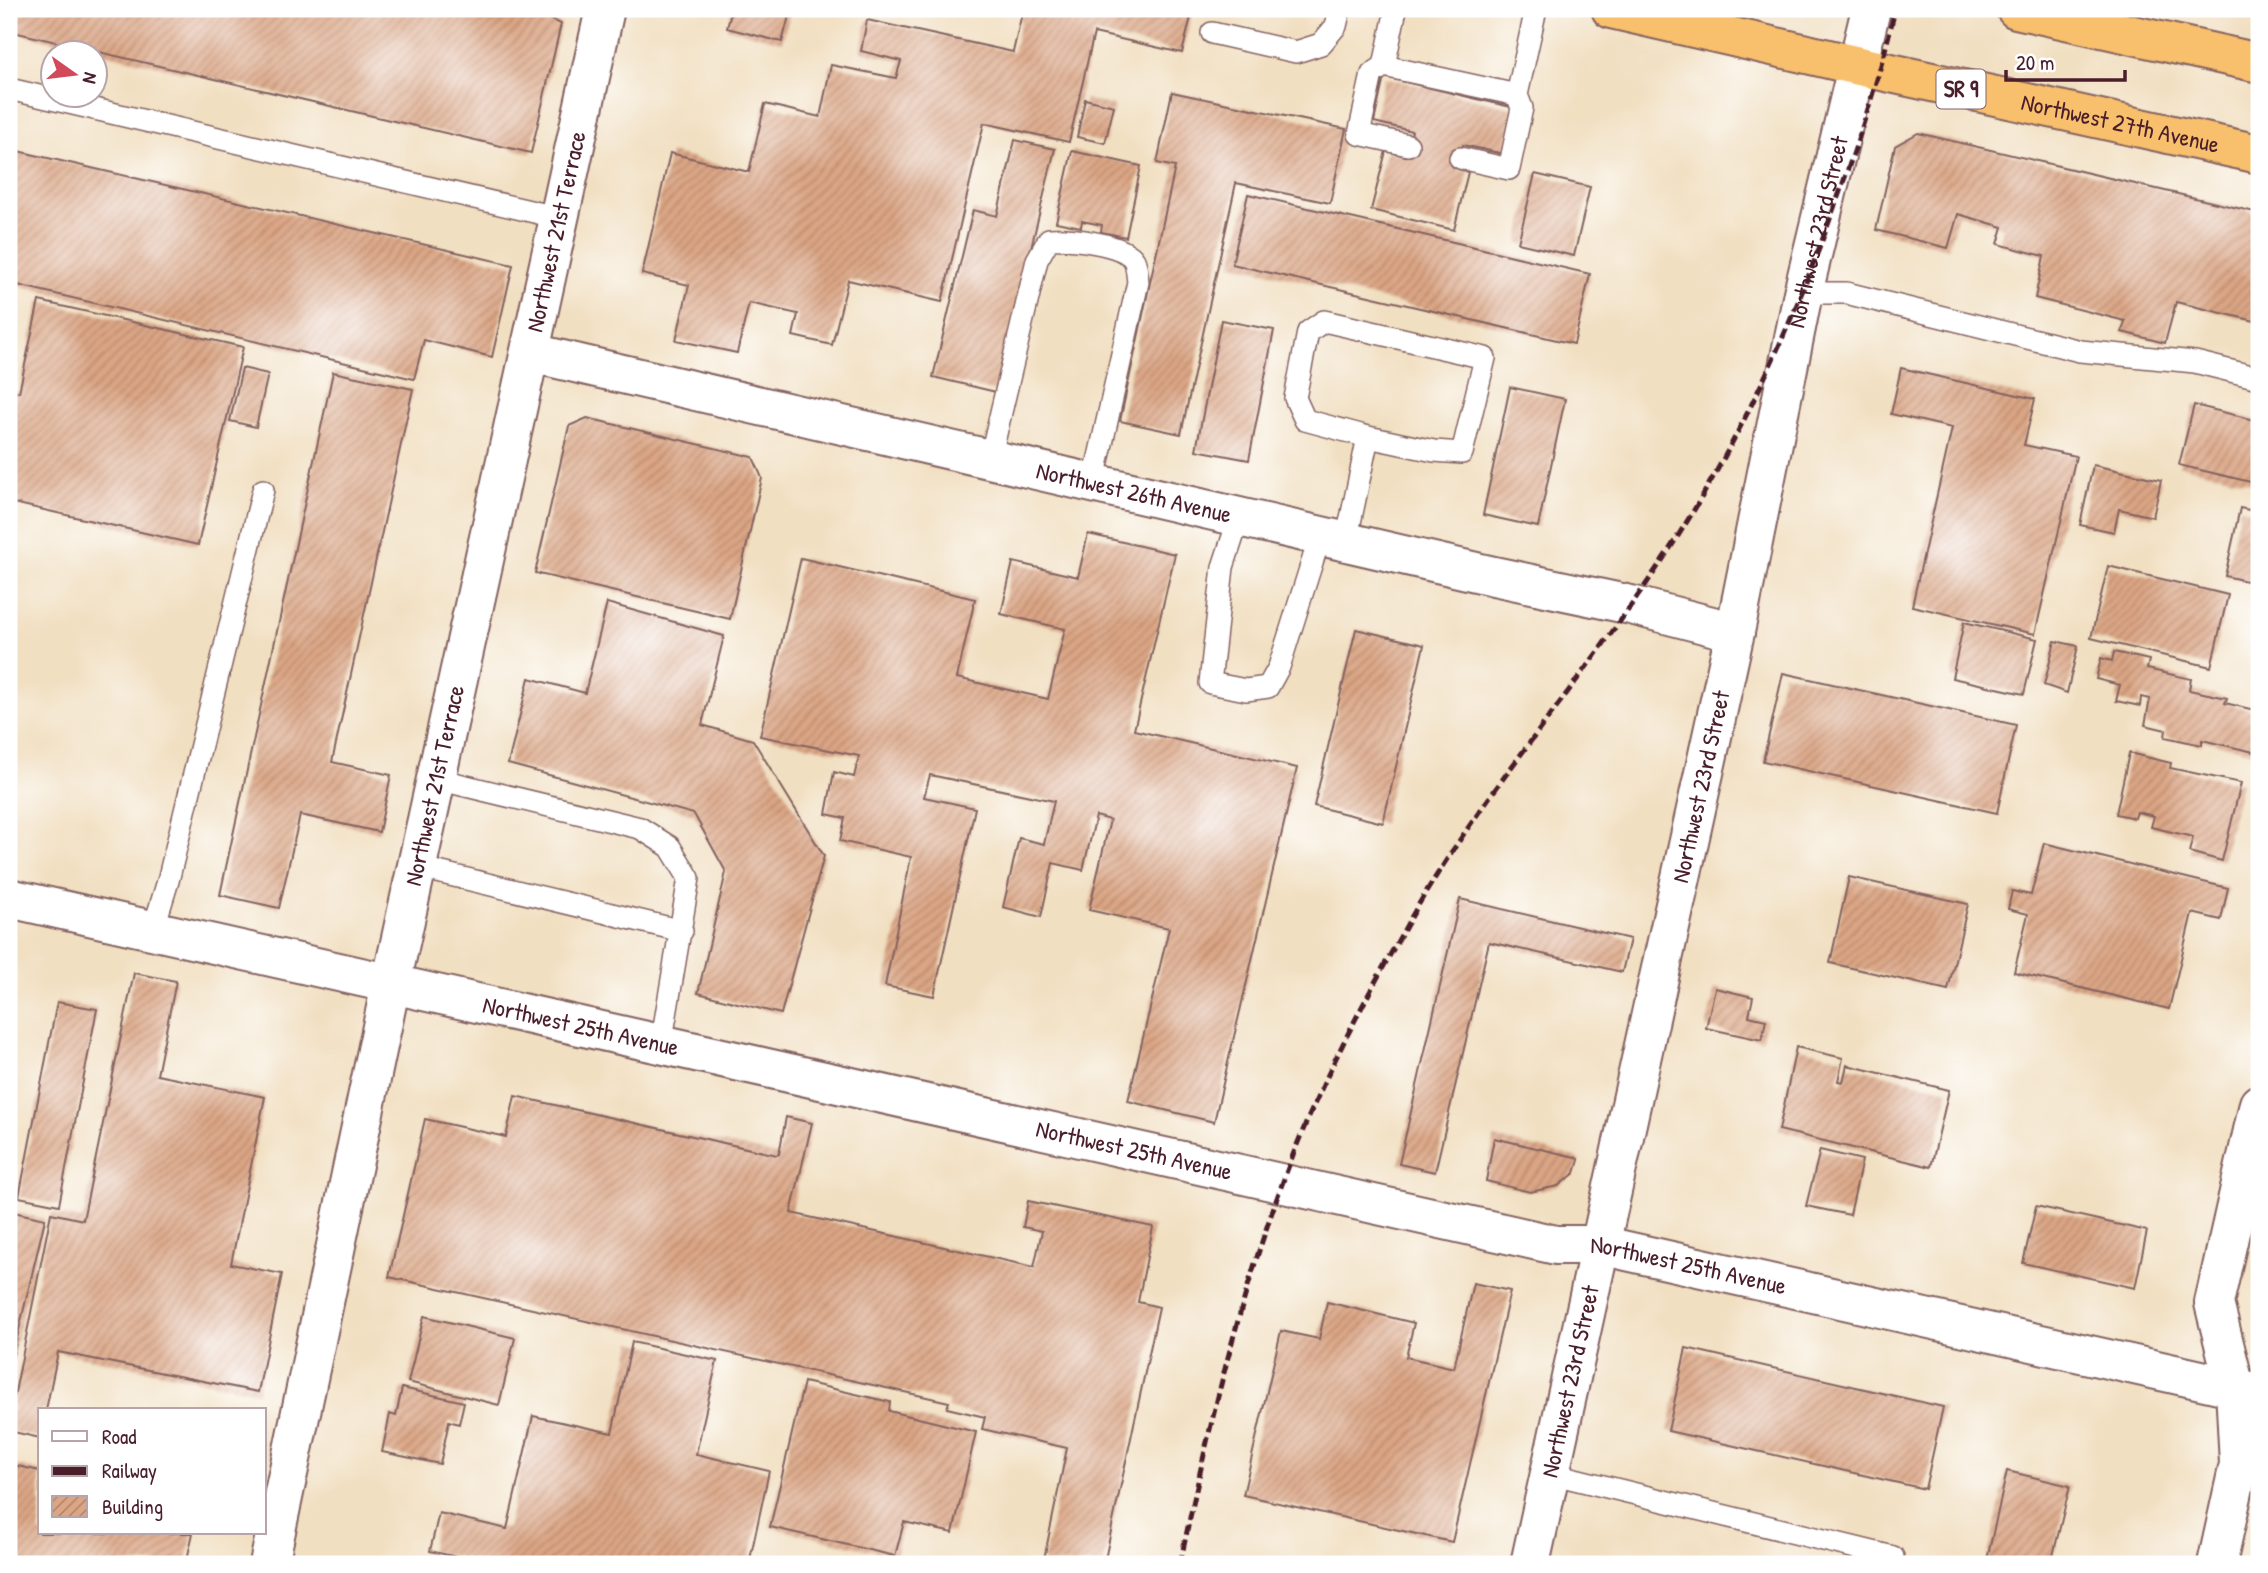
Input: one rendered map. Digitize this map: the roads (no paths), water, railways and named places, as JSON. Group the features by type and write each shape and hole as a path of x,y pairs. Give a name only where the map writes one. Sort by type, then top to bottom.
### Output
{"highway":[{"name":"Northwest 27th Avenue","path":"1611,9 2259,154"},
{"path":"2016,9 2259,63"}],"street":[{"name":"Northwest 21st Terrace","path":"269,1564 391,984 605,9"},
{"name":"Northwest 23rd Street","path":"1530,1564 1735,632 1803,293 1871,9"},
{"name":"Northwest 26th Avenue","path":"531,353 1239,518 1631,605 1735,632"},
{"name":"Northwest 25th Avenue","path":"9,898 1556,1245 1600,1245 2247,1391"},
{"path":"2217,1564 2239,1464 2247,1391 2214,1303 2259,1104"}],"lane":[{"path":"1212,33 1296,52 1321,44 1336,26 1340,9"},
{"path":"1396,9 1384,66 1371,74 1359,134 1397,138"},
{"path":"1474,156 1509,169 1522,108 1517,94 1536,9"},
{"path":"1384,66 1406,76 1494,97 1517,94"},
{"path":"9,89 560,218"},
{"path":"990,459 1037,260 1049,239 1068,239 1124,250 1135,261 1138,282 1093,484"},
{"path":"1803,293 1846,293 2080,351 2195,362 2259,378"},
{"path":"1324,321 1485,358 1462,453 1434,451 1368,437 1305,420 1295,398 1308,331 1324,321"},
{"path":"1239,518 1223,567 1210,683 1246,690 1268,687 1279,667 1333,539 1368,437"},
{"path":"153,930 168,881 262,490"},
{"path":"437,779 640,828 670,847 689,878 661,1045"},
{"path":"417,867 682,931"},
{"path":"1550,1474 1893,1557"}],"railway":[{"path":"1180,1564 1236,1326 1294,1152 1323,1084 1373,985 1438,874 1500,783 1632,605 1690,517 1738,432 1780,344 1817,254 1868,109 1895,9"}]}
